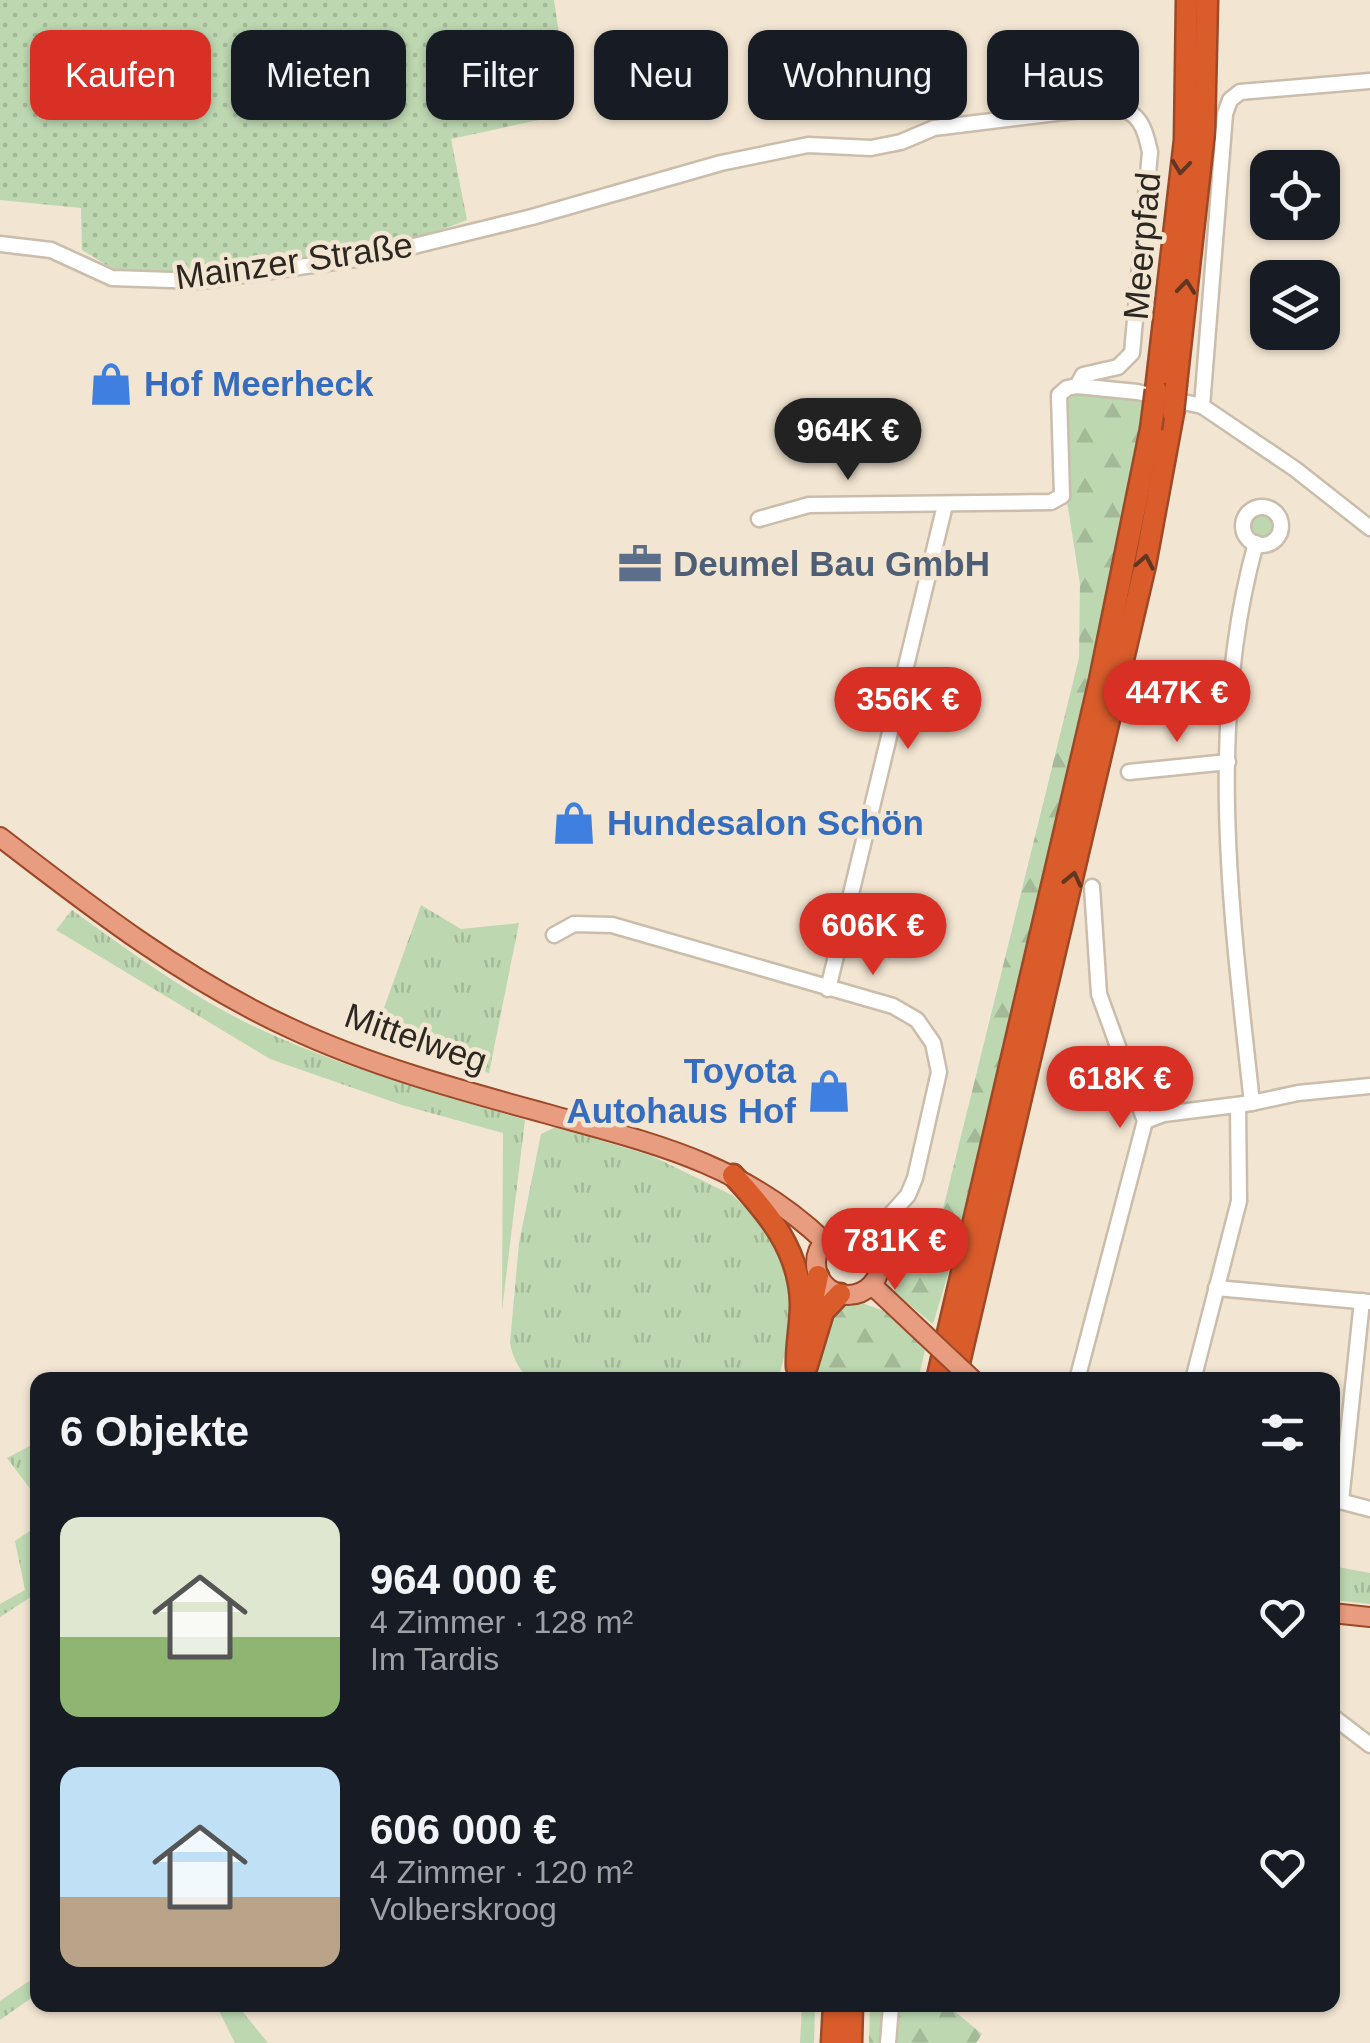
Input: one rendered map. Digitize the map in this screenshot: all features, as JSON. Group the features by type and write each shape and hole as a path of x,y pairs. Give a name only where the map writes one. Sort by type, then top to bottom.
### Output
{"highway":[{"path":"956,1372 1140,584 1172,413 1166,387 1184,140 1187,0"},
{"path":"939,1372 1100,680 1151,429 1166,387 1204,132 1208,0"},
{"path":"733,1175 767,1214 793,1257 801,1299 798,1372"},
{"path":"799,1372 818,1276"},
{"path":"800,1372 823,1312 840,1294"},
{"path":"832,2043 845,2012"},
{"path":"848,2012 851,2043"}],"main road":[{"name":"Mittelweg","path":"5,841 110,921 184,970 292,1030 396,1068 662,1148 733,1175 790,1210 824,1241"},
{"path":"850,1231 869,1239 880,1261 872,1284 857,1294 840,1294 828,1288 818,1276 816,1257 824,1241 836,1233 850,1231"},
{"path":"872,1284 964,1372"},
{"path":"1340,1615 1370,1618"}],"street":[{"name":"Meerpfad","path":"1202,406 1225,114 1230,100 1240,92 1370,81"},
{"name":"Meerpfad","path":"532,217 721,163 808,145 871,148 901,142 934,128 1122,107 1136,115 1145,127 1150,152 1132,353 1118,367 1082,375 1077,386"},
{"name":"Mainzer Straße","path":"0,244 51,250 112,278 200,280 369,257 532,217"},
{"path":"759,519 808,505 1052,502 1062,496 1059,396 1067,388 1077,386 1136,392 1202,406 1370,528"},
{"path":"828,990 946,505"},
{"path":"1194,1372 1240,1201 1245,1104 1232,918 1228,762 1231,670 1241,597 1256,544"},
{"path":"1130,772 1228,762"},
{"path":"1080,1372 1145,1121 1099,994 1092,887"},
{"path":"554,935 574,924 612,925 893,1006 917,1020 933,1043 939,1072 916,1178 908,1195 869,1239"},
{"path":"1145,1121 1164,1114 1298,1093 1370,1086"},
{"path":"1216,1288 1366,1302 1340,1480"},
{"path":"1340,1501 1370,1509"},
{"path":"1340,1722 1370,1745"},
{"path":"888,2043 890,2012"}],"green space":[{"path":"0,0 554,0 558,30 426,30 426,120 538,120 451,139 467,220 440,230 385,245 272,265 190,276 130,275 82,250 81,208 0,200"},
{"path":"1076,391 1146,400 1123,541 974,1187 933,1324 894,1292 943,1209 1079,658 1080,584 1066,495 1062,402"},
{"path":"1263,513 1272,516 1272,534 1263,537 1254,534 1251,525 1254,516"},
{"path":"421,905 461,929 519,923 489,1073 375,1033"},
{"path":"72,910 200,997 279,1038 383,1077 525,1120 502,1310 503,1133 402,1105 270,1059 56,930"},
{"path":"556,1127 652,1156 732,1195 767,1228 785,1265 791,1291 790,1334 780,1372 523,1372 510,1343 519,1243 541,1134"},
{"path":"862,1303 884,1311 925,1350 920,1372 809,1372 824,1321 842,1305"},
{"path":"30,1446 30,1489 7,1458"},
{"path":"30,1531 30,1598 0,1617 0,1604 25,1590 15,1541"},
{"path":"1340,1567 1370,1573 1370,1604 1340,1601"},
{"path":"29,1981 30,1999 0,2020 0,2001"},
{"path":"220,2012 243,2012 268,2043 235,2043"},
{"path":"802,2012 815,2012 814,2043 800,2043"},
{"path":"870,2012 955,2012 982,2034 976,2043 869,2043"}],"place":[{"name":"Hof Meerheck","path":"111,384"},
{"name":"Deumel Bau GmbH","path":"640,564"},
{"name":"Hundesalon Schön","path":"574,823"},
{"name":"Toyota Autohaus Hof","path":"829,1091"}]}
